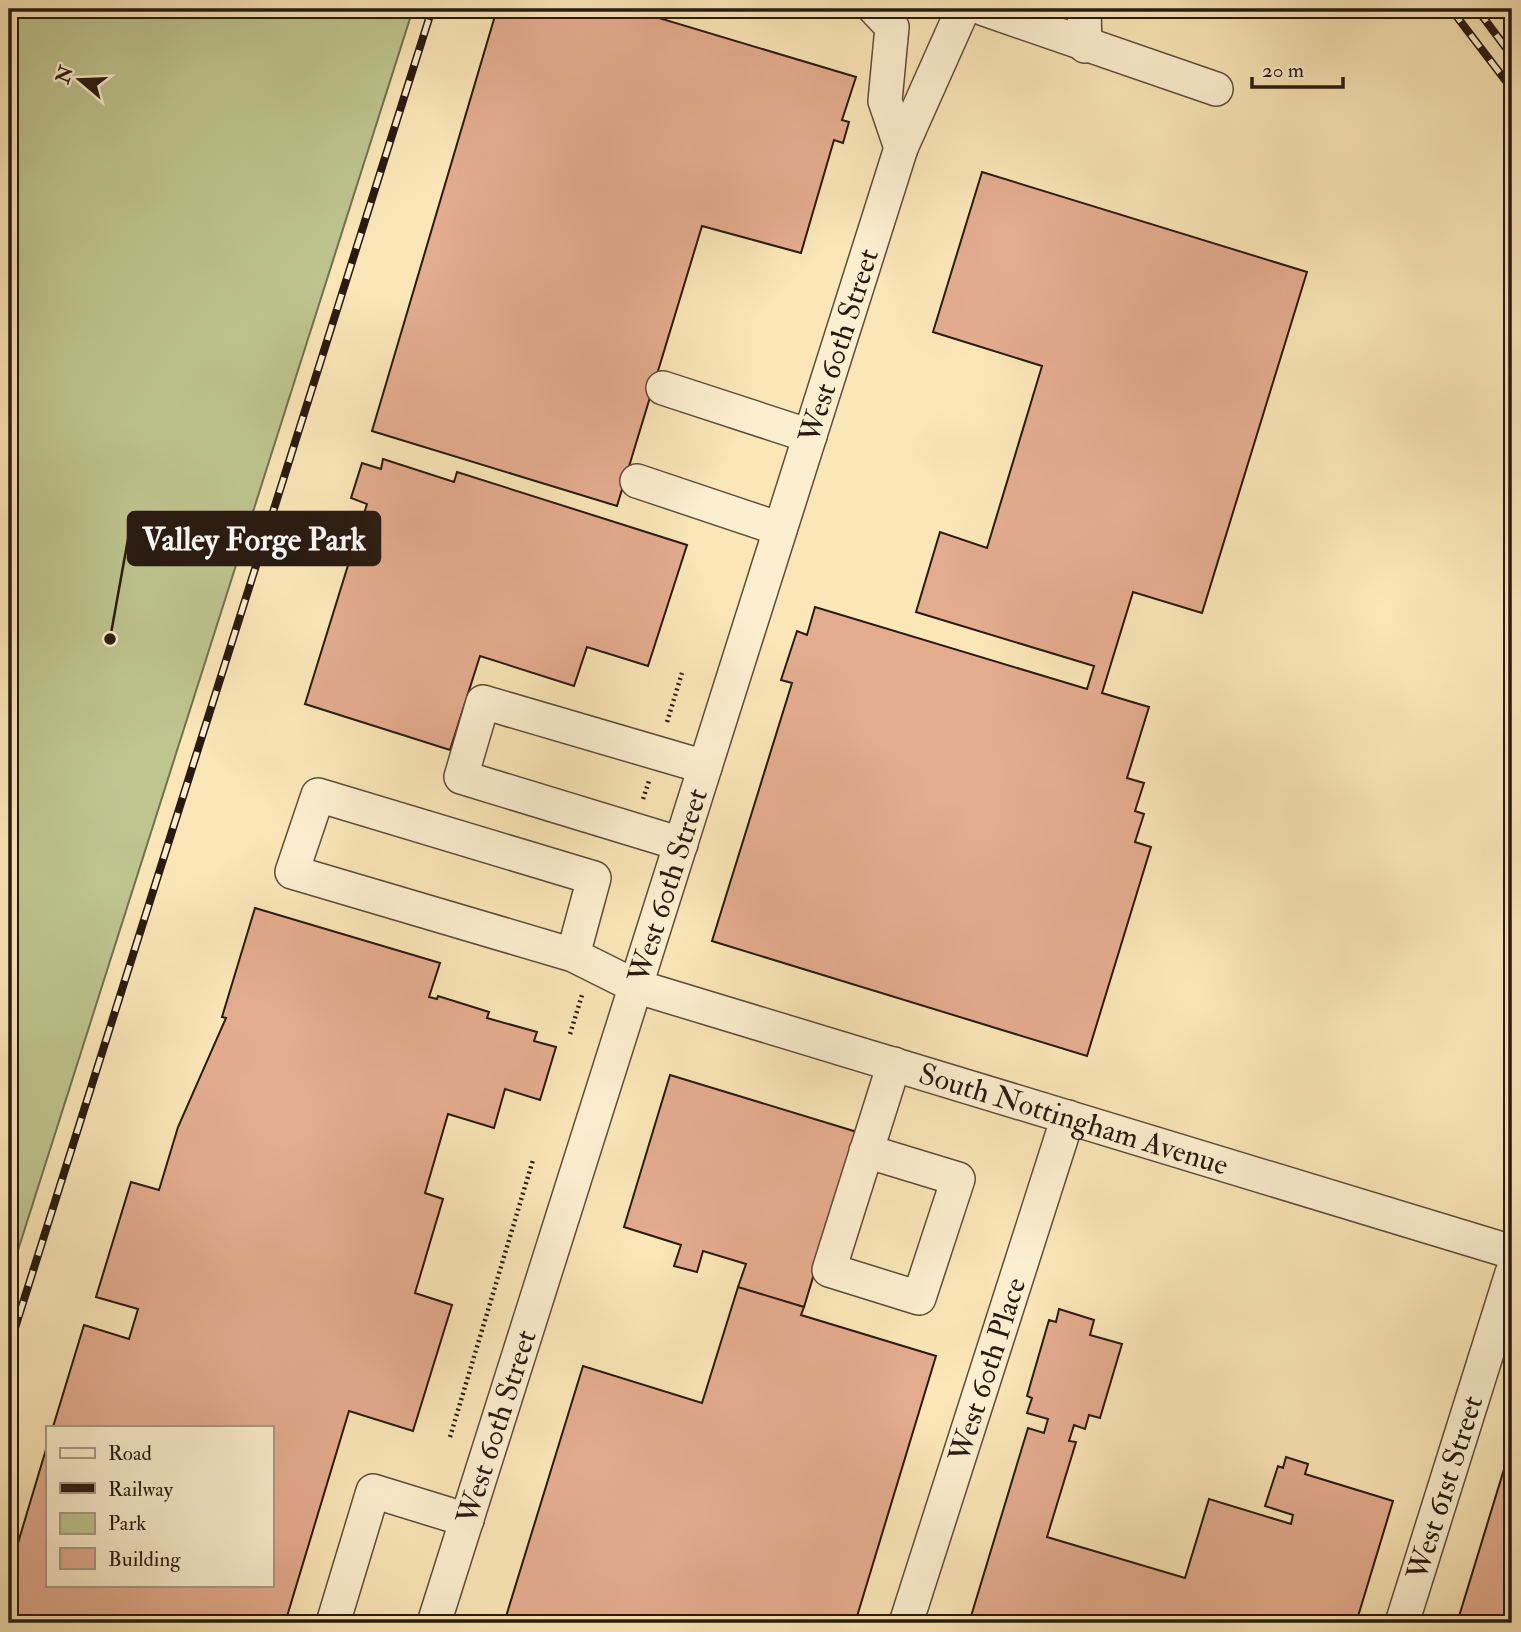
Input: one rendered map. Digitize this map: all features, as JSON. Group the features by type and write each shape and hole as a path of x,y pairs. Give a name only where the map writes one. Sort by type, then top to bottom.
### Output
{"street":[{"path":"875,9 892,27 885,101 901,148"},
{"name":"West 60th Street","path":"434,1623 901,148 963,9"},
{"path":"984,9 1216,89"},
{"path":"1084,9 1085,46"},
{"path":"663,387 810,436"},
{"path":"637,481 780,529"},
{"path":"681,844 461,776 483,702 705,767"},
{"name":"South Nottingham Avenue","path":"573,955 594,878 318,794 292,872 573,955 635,986 1512,1252"},
{"path":"866,1151 958,1179 919,1298 829,1270 866,1151 894,1064"},
{"name":"West 60th Place","path":"906,1623 1068,1117"},
{"name":"West 61st Street","path":"1402,1623 1512,1273"},
{"path":"333,1623 373,1492 467,1520"}],"path":[{"path":"450,1437 533,1160"}],"green space":[{"path":"9,9 413,9 12,1269 9,1268"}],"building":[{"path":"497,9 629,9 856,77 842,120 849,122 843,143 834,140 801,253 702,226 617,506 372,431"},
{"path":"982,172 1307,272 1202,613 1133,592 1102,693 1149,707 1127,778 1144,783 1135,811 1144,814 1135,842 1151,847 1087,1056 712,941 792,683 781,680 797,631 807,635 815,607 1087,689 1094,666 916,612 940,532 987,548 1042,366 933,332"},
{"path":"383,459 454,482 457,472 687,545 648,666 587,647 574,686 480,656 450,750 305,704 367,504 351,498 362,463 381,469"},
{"path":"255,908 440,963 429,997 437,999 438,996 489,1012 487,1018 537,1032 534,1041 556,1047 540,1100 505,1089 494,1128 448,1114 425,1193 443,1199 415,1293 452,1305 413,1431 349,1411 285,1623 9,1623 9,1573 46,1449 46,1586 273,1586 273,1426 53,1426 84,1325 129,1339 138,1309 96,1297 131,1182 159,1190 178,1127 226,1018 222,1017"},
{"path":"670,1075 857,1132 804,1307 738,1287 746,1264 703,1251 697,1272 674,1266 681,1245 624,1227"},
{"path":"738,1287 804,1307 801,1315 936,1356 855,1623 504,1623 583,1366 702,1403"},
{"path":"1059,1309 1094,1320 1090,1335 1122,1344 1100,1418 1089,1415 1085,1429 1074,1425 1069,1441 1076,1442 1047,1537 1185,1578 1209,1499 1291,1524 1293,1515 1265,1506 1278,1466 1283,1468 1286,1457 1308,1464 1305,1474 1393,1501 1356,1623 969,1623 1028,1428 1044,1433 1048,1419 1027,1413 1032,1398 1027,1396 1049,1320 1056,1322"},
{"path":"1512,1443 1512,1623 1457,1623"}],"railway":[{"path":"9,1347 432,9"},
{"path":"1451,9 1512,89"},
{"path":"1477,9 1512,56"}],"place":[{"name":"Valley Forge Park","path":"110,639"}]}
